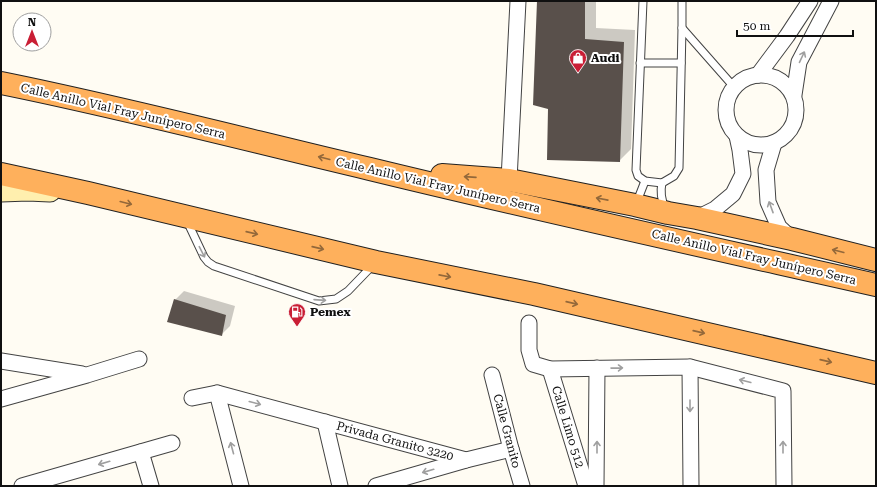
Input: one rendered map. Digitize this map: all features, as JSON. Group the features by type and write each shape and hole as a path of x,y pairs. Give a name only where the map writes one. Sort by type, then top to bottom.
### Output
{"highway":[{"name":"Calle Anillo Vial Fray Junípero Serra","path":"1,83 55,94 552,212 876,285"},
{"path":"372,170 509,180 697,218 792,239 876,260"},
{"path":"1,174 88,193 376,262 534,294 876,373"}],"main road":[{"path":"1,191 28,190 88,193"}],"street":[{"path":"509,180 518,1"},
{"path":"758,75 788,36 810,1"},
{"path":"736,136 748,143 761,146 774,143 786,136 794,124 797,109 794,95 799,62 831,1"},
{"path":"697,218 715,209 733,194 743,174 740,150 736,136 729,125 726,112 728,98 734,87 745,79 758,75 771,76 784,83 794,95"},
{"path":"774,143 766,170 768,202 778,227 792,239"},
{"name":"Calle Limo 512","path":"529,323 529,350 533,364 550,369 690,367 783,391 784,486"},
{"path":"1,399 139,359"},
{"path":"1,361 87,375"},
{"path":"690,367 691,486"},
{"name":"Calle Limo 512","path":"596,486 597,368"},
{"name":"Calle Limo 512","path":"550,369 586,486"},
{"name":"Calle Granito","path":"492,375 510,449 522,486"},
{"path":"217,393 241,486"},
{"name":"Privada Granito 3220","path":"192,398 217,393 466,460"},
{"name":"Privada Granito 3220","path":"325,422 340,486"},
{"path":"22,486 172,443"},
{"path":"376,486 510,449"},
{"path":"141,452 151,486"}],"lane":[{"path":"643,1 636,170 638,176 644,181 662,183 674,176 679,168 682,1"},
{"path":"682,28 734,87"},
{"path":"640,63 681,63"},
{"path":"635,205 644,181"},
{"path":"662,183 660,190 661,199 668,213"},
{"path":"186,217 204,257 214,266 319,301 336,299 348,291 376,262"}],"building":[{"name":"Audi","path":"537,1 585,1 585,39 624,42 620,162 547,160 548,109 533,105"},
{"path":"174,299 226,315 222,336 167,322"}],"place":[{"name":"Audi","path":"578,73"},
{"name":"Pemex","path":"297,327"}]}
